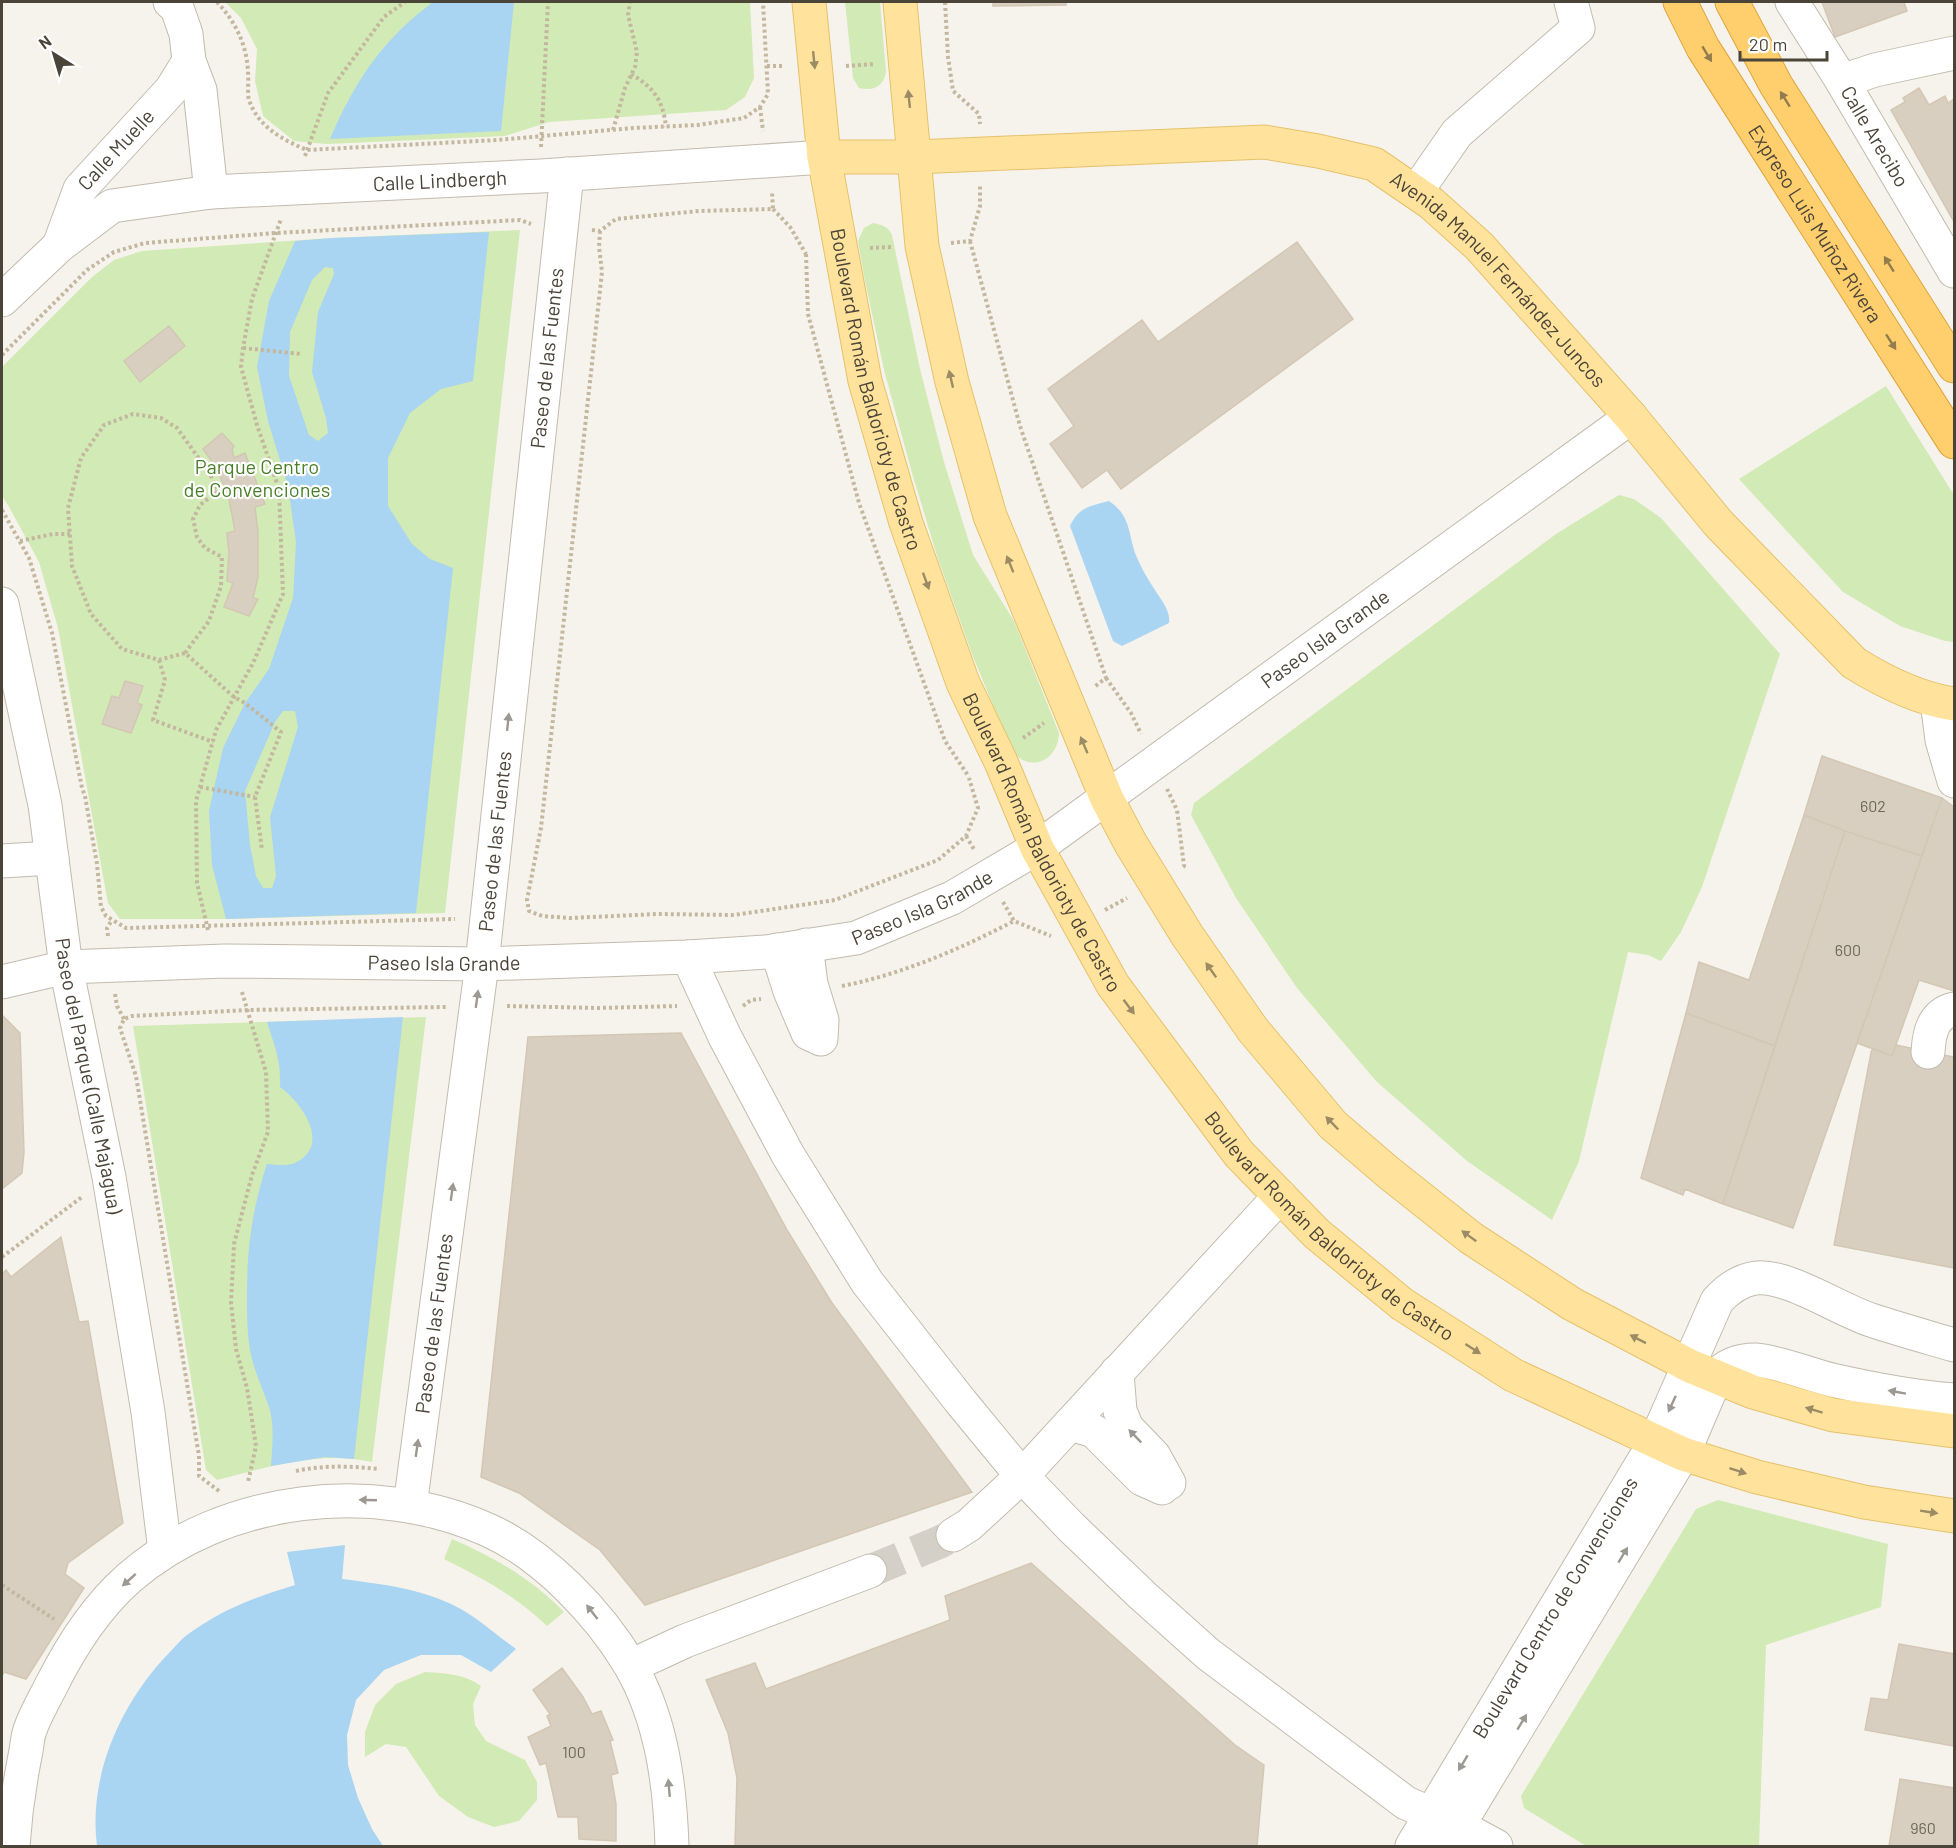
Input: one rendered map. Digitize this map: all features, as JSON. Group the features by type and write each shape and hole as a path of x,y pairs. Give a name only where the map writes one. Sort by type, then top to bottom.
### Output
{"highway":[{"name":"Expreso Luis Muñoz Rivera","path":"1680,2 1703,48 1954,442"},
{"name":"Expreso Luis Muñoz Rivera","path":"1732,2 1776,85 1954,366"}],"main road":[{"name":"Boulevard Román Baldorioty de Castro","path":"809,2 824,157 866,381 906,523 963,683 1001,762 1037,848 1113,985 1239,1154 1317,1234 1402,1304 1513,1375 1669,1448 1779,1482 1864,1502 1954,1516"},
{"path":"900,2 922,246 952,382 990,516 1107,799 1131,844 1187,935 1253,1030 1333,1125 1471,1238 1572,1304 1703,1371 1753,1392 1833,1415 1954,1431"},
{"name":"Avenida Manuel Fernández Juncos","path":"915,157 980,169 1264,142 1374,164 1431,203 1479,246 1630,417 1718,523 1854,663 1875,676 1946,703"},
{"name":"Calle Lindbergh","path":"824,157 915,157"}],"street":[{"path":"170,2 177,8 186,34 189,61 200,90 211,192"},
{"path":"1416,192 1457,133 1578,28 1571,2"},
{"name":"Calle Arecibo","path":"1792,2 1842,81 1954,271"},
{"path":"1842,81 1875,70 1954,54"},
{"name":"Calle Muelle","path":"59,246 80,189 171,90 189,61"},
{"name":"Calle Lindbergh","path":"2,300 59,246 112,206 211,192 554,175 824,157"},
{"name":"Paseo de las Fuentes","path":"410,1506 487,920 561,229 554,175"},
{"name":"Paseo Isla Grande","path":"2,982 66,967 225,961 482,964 688,957 856,938 952,898 1037,848 1630,417"},
{"name":"Paseo del Parque (Calle Majagua)","path":"2,604 45,805 66,967 110,1177 148,1412 165,1551"},
{"path":"1946,703 1942,740 1954,781"},
{"path":"2,861 52,858"},
{"path":"791,947 802,994"},
{"path":"688,957 788,1155 867,1282 1022,1476 1142,1595 1208,1654 1406,1803 1446,1829 1496,1846"},
{"path":"1928,1052 1928,1035 1935,1020 1954,1009"},
{"path":"953,1535 969,1525 1022,1476 1280,1196"},
{"name":"Boulevard Centro de Convenciones","path":"1412,1846 1446,1829 1669,1448 1703,1371 1717,1301 1726,1291 1741,1282 1756,1278 1778,1280 1869,1320 1954,1345"},
{"path":"1703,1371 1723,1368 1740,1361 1758,1360 1832,1380 1933,1399 1954,1400"},
{"path":"1070,1424 1094,1431 1142,1479 1166,1485 1154,1456 1127,1428 1120,1411 1117,1372"},
{"path":"13,1846 16,1799 30,1730 69,1650 94,1615 129,1578 165,1551 201,1533 240,1518 280,1507 351,1500 410,1506 448,1515 490,1531 532,1556 588,1606 631,1666 657,1731 668,1777 672,1846"},
{"path":"631,1666 684,1641 870,1571"}],"path":[{"path":"216,2 225,11 244,42 249,99 262,123 284,140 307,150 498,140 698,125 744,118 760,107 768,94 763,2"},
{"path":"240,1518 256,1446 247,1388 236,1349 231,1303 234,1244 252,1175 268,1132 266,1072 243,992 205,926 197,883 196,801 216,730 253,663 283,594 279,489 257,425 242,367 243,348 252,299 328,93 384,17 405,2"},
{"path":"548,2 541,135 554,175"},
{"path":"613,130 624,88 634,67 637,52 628,15 630,2"},
{"path":"945,2 948,57 953,91 979,114 980,206 970,241 1020,426 1106,678 1131,713 1144,742"},
{"path":"767,66 864,66 948,57"},
{"path":"631,74 647,84 657,96 664,108 666,127"},
{"path":"760,107 773,209 790,227 806,254 814,253"},
{"path":"2,355 87,270 114,252 145,243 276,232 520,220 538,226 600,231 616,219 699,211 773,209"},
{"path":"529,911 527,900 541,828 602,272 600,231"},
{"path":"943,244 970,241"},
{"path":"866,249 895,247"},
{"path":"243,348 302,354"},
{"path":"133,414 161,418 177,428 210,474 218,491 200,505 193,519 197,537 205,548 222,557 221,586 209,621 185,653 159,660 122,649 91,614 72,566 70,534 68,508 81,458 104,425 133,414"},
{"path":"2,510 29,558 52,633 97,864 100,907 106,916 126,928 487,920 518,918 529,911"},
{"path":"20,541 53,534 70,534"},
{"path":"185,653 234,698 245,703 281,732 255,797 262,850"},
{"path":"159,660 165,680 153,720 213,742"},
{"path":"1089,690 1106,678"},
{"path":"1019,741 1045,722"},
{"path":"529,911 542,916 570,918 658,914 734,915 835,900 938,860 966,836 978,808 969,778"},
{"path":"1166,785 1177,810 1184,866 1177,870"},
{"path":"200,787 255,797"},
{"path":"999,895 1014,921 1053,938"},
{"path":"1101,912 1130,897"},
{"path":"442,1008 454,907"},
{"path":"228,1488 218,1491 199,1476 199,1456 136,1076 120,1028 124,1018 248,1010 442,1008 477,1005 598,1008 678,1006 713,1010 741,1007 751,1000 802,994 896,972 957,949 1014,921"},
{"path":"2,1257 110,1177"},
{"path":"291,1472 312,1467 361,1467 382,1470 378,1501"},
{"path":"238,1484 259,1478"},
{"path":"2,1585 80,1636"}],"green space":[{"path":"225,2 750,2 754,78 745,97 726,110 549,122 505,136 327,144 294,141 263,116 255,81 257,49 241,18"},
{"path":"845,2 880,2 886,72 883,81 877,87 859,88 853,78"},
{"path":"873,223 887,228 892,235 920,369 944,462 973,555 1014,621 1059,733 1053,751 1041,761 1033,763 1026,761 1018,757 1011,749 972,654 938,559 884,370 864,276 858,241 864,228"},
{"name":"Parque Centro de Convenciones","path":"520,230 445,913 226,919 120,919 108,903 58,628 39,562 2,496 2,367 92,277 114,260 142,251 332,238"},
{"path":"1886,386 1954,495 1954,642 1900,626 1843,592 1739,479"},
{"path":"1619,495 1634,499 1661,518 1780,654 1702,887 1681,932 1661,961 1648,955 1628,952 1579,1161 1552,1220 1467,1161 1376,1081 1297,988 1236,898 1191,815 1194,803 1556,534"},
{"path":"426,1017 372,1462 333,1458 313,1459 275,1465 217,1480 206,1470 133,1026"},
{"path":"1718,1500 1888,1544 1881,1607 1766,1645 1759,1846 1586,1846 1524,1808 1521,1796 1696,1509"},
{"path":"452,1539 483,1553 526,1579 564,1612 547,1626 498,1588 444,1559"},
{"path":"425,1672 462,1677 481,1686 473,1704 475,1725 486,1741 525,1760 537,1782 537,1800 519,1821 494,1827 468,1817 439,1796 406,1747 386,1744 365,1757 365,1732 375,1705 396,1684"}],"water":[{"path":"433,2 514,2 501,131 330,139 349,98 372,63 399,31"},
{"path":"489,232 473,381 441,389 410,413 388,458 388,506 412,544 430,559 453,568 416,913 226,919 212,865 209,811 223,748 245,703 269,669 293,598 296,542 288,486 268,421 257,367 269,301 295,241","holes":["325,267 333,268 334,274 318,312 312,372 326,418 328,433 318,441 309,435 289,376 290,332 312,280","283,711 295,711 298,727 270,817 276,876 272,888 263,888 256,876 250,845 245,791 275,722"]},
{"path":"1109,501 1125,518 1137,558 1165,606 1169,619 1169,623 1122,646 1113,641 1070,526 1081,511"},
{"path":"403,1017 354,1459 325,1457 271,1466 273,1436 271,1414 253,1362 249,1340 247,1295 249,1245 254,1213 267,1164 295,1163 306,1155 311,1146 312,1135 310,1124 304,1113 280,1087 278,1061 267,1022"},
{"path":"345,1545 342,1579 411,1590 444,1601 475,1618 516,1649 491,1672 461,1655 421,1655 384,1670 356,1700 347,1735 348,1765 358,1798 372,1829 383,1846 97,1846 95,1820 103,1768 122,1719 135,1695 151,1674 182,1639 200,1626 239,1605 295,1585 287,1552"}],"building":[{"path":"993,2 1066,2 1066,5 993,6"},
{"path":"1822,2 1904,2 1907,11 1835,37"},
{"path":"1919,88 1929,105 1945,96 1948,103 1954,99 1954,222 1891,110 1905,102 1903,98"},
{"path":"1297,242 1353,319 1121,489 1107,470 1082,488 1050,444 1074,426 1048,389 1142,320 1158,342"},
{"path":"169,326 185,346 140,382 124,361"},
{"path":"222,433 234,446 232,449 234,458 245,453 265,504 255,507 258,532 258,577 253,598 258,599 249,616 224,607 233,583 227,581 229,553 227,533 235,531 228,494 214,464 203,449"},
{"path":"125,681 143,686 137,703 142,705 131,733 102,724 112,696 119,698"},
{"path":"1822,756 1942,798 1922,856 1804,815"},
{"path":"1942,798 1954,807 1954,991 1919,980 1892,1056 1857,1043"},
{"path":"1804,815 1845,831 1775,1046 1686,1013 1699,962 1749,980"},
{"path":"1845,831 1922,856 1793,1228 1723,1204"},
{"path":"1686,1013 1775,1046 1723,1204 1685,1189 1683,1195 1641,1178"},
{"path":"2,1015 20,1033 24,1152 22,1173 2,1189"},
{"path":"681,1033 787,1230 832,1303 972,1492 645,1605 600,1550 519,1493 481,1477 528,1037"},
{"path":"1896,1045 1954,1057 1954,1268 1834,1245 1872,1048 1892,1056"},
{"path":"61,1237 79,1322 88,1321 123,1523 68,1563 65,1574 84,1588 26,1679 4,1672 2,1676 2,1274 6,1270 11,1277"},
{"path":"1031,1563 1235,1745 1264,1765 1257,1846 735,1846 737,1778 728,1733 706,1680 755,1663 766,1689 950,1620 945,1596"},
{"path":"1899,1644 1954,1654 1954,1746 1865,1730 1871,1698 1888,1700"},
{"path":"562,1668 592,1714 601,1711 613,1740 610,1741 618,1773 611,1775 616,1804 616,1841 579,1839 578,1817 558,1817 546,1763 540,1765 528,1737 551,1726 547,1716 550,1714 533,1690"},
{"path":"1900,1779 1954,1788 1954,1846 1889,1846"}],"tunnel":[{"path":"870,1571 953,1535"}]}
